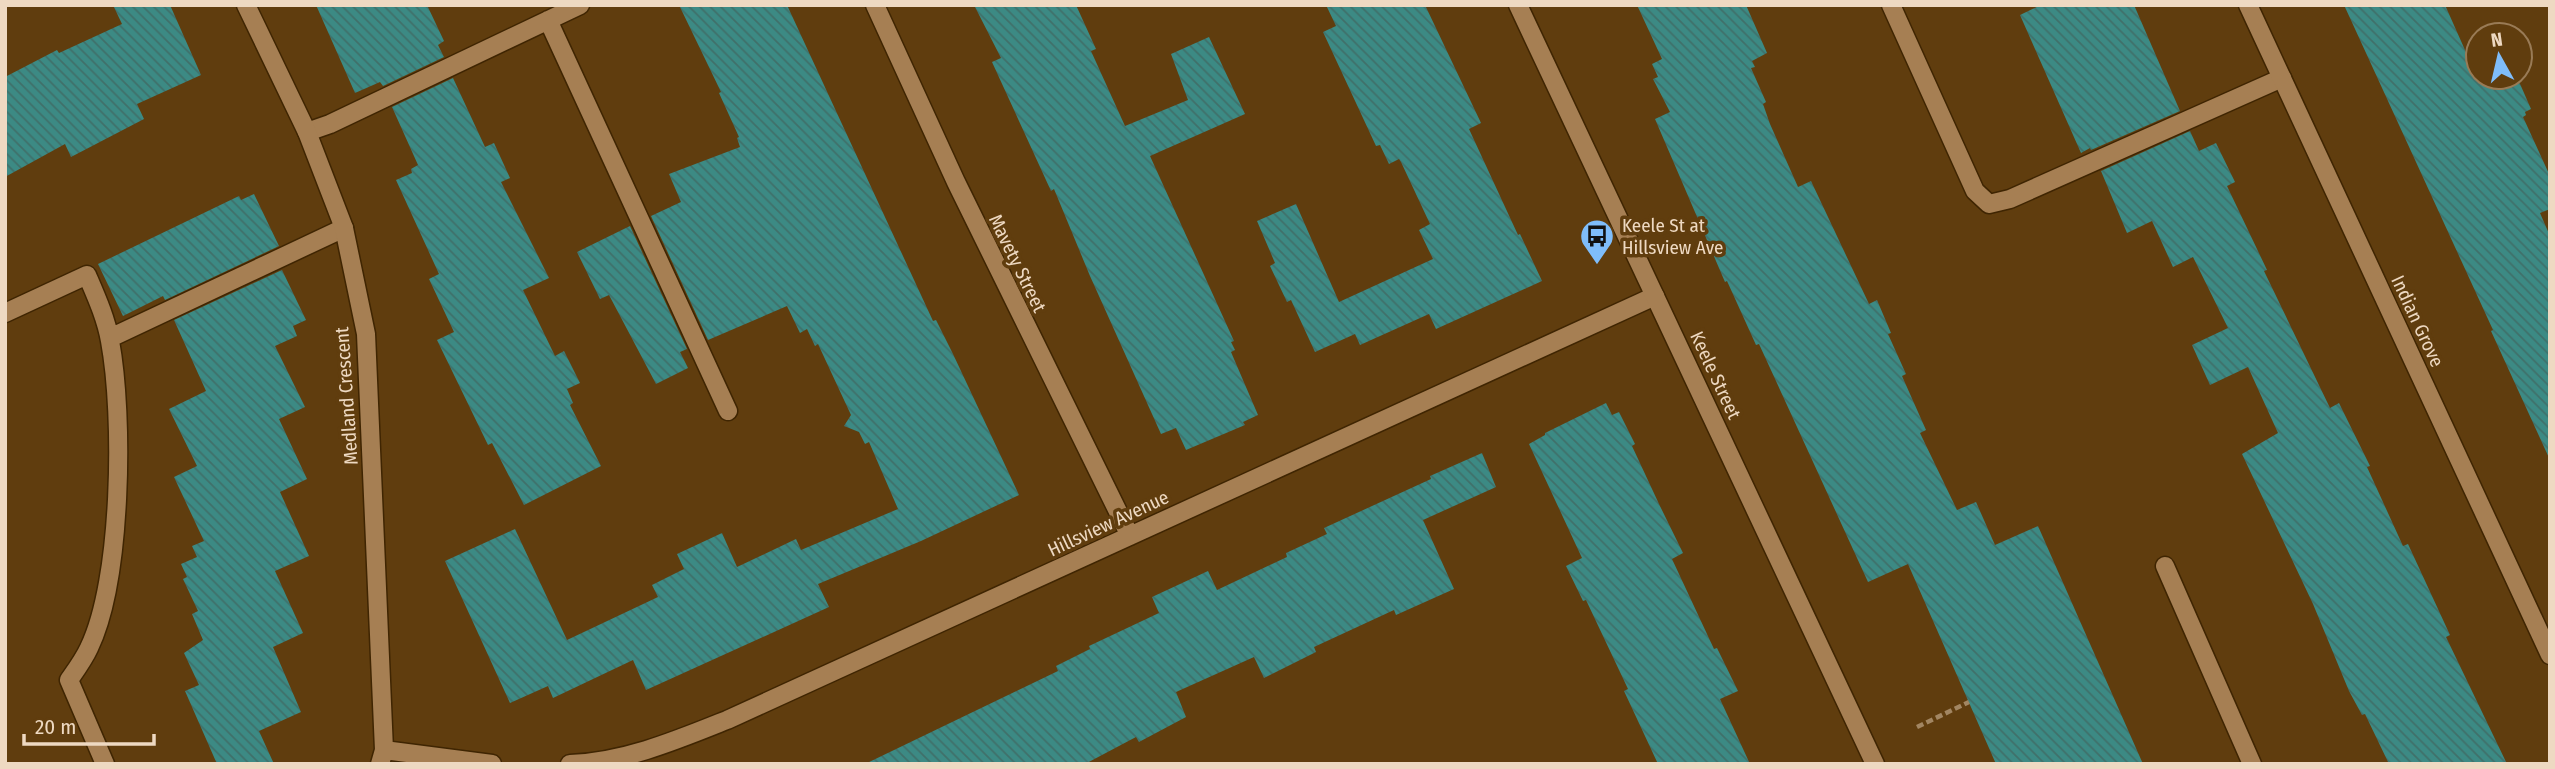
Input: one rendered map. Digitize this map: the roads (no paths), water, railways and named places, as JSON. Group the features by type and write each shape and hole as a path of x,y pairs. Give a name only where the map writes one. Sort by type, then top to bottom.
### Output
{"street":[{"name":"Medland Crescent","path":"246,5 307,132 344,228 366,334 382,757"},
{"path":"307,132 330,124 580,5"},
{"name":"Mavety Street","path":"875,5 961,194 1130,536"},
{"name":"Keele Street","path":"1518,5 1875,764"},
{"path":"1891,5 1975,191 1989,204 2010,200 2282,78"},
{"name":"Indian Grove","path":"2248,5 2550,655"},
{"path":"548,20 728,411"},
{"path":"110,338 344,228"},
{"path":"5,313 87,275 110,338 116,383 117,429 113,544 101,614 89,648 69,680 105,764"},
{"name":"Hillsview Avenue","path":"570,764 625,756 668,744 727,720 1655,296"},
{"path":"2165,566 2252,764"},
{"path":"382,757 492,764"}],"place":[{"name":"Keele St at Hillsview Ave","path":"1597,266"}]}
